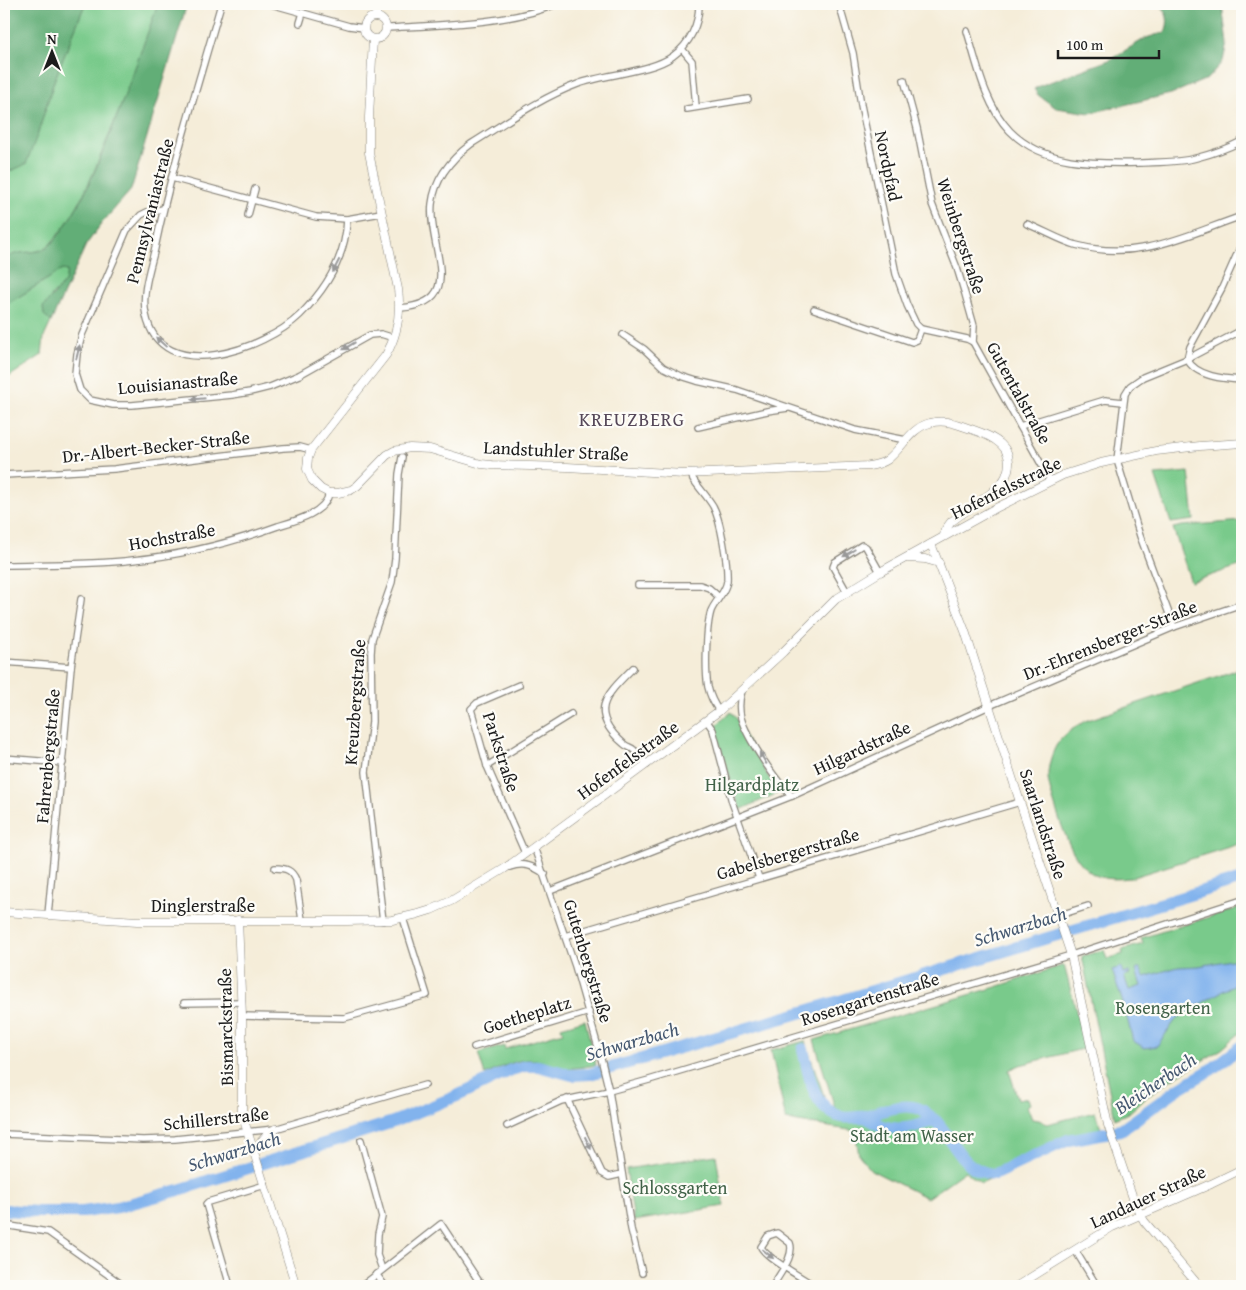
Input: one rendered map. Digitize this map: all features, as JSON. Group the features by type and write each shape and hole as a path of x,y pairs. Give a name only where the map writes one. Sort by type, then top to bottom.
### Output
{"main road":[{"path":"376,17 377,4"},
{"path":"376,17 384,21 387,28 382,37 373,39 366,35 364,28 368,20 376,17"},
{"path":"329,492 316,486 309,476 307,463 311,450 389,351 394,338 400,308 398,289 370,165 368,144 373,39"},
{"name":"Landstuhler Straße","path":"329,492 338,493 351,490 394,451 410,448 430,449 482,464 492,465 691,474 869,466 886,461 915,431 926,424 939,421 949,422 994,438 1001,443 1006,451 1008,468 1002,483 951,522 944,530 944,536"},
{"name":"Hofenfelsstraße","path":"403,918 451,902 504,869 718,711 783,652 824,610 847,592 880,572 1050,480 1080,469 1175,448 1242,443"},
{"name":"Saarlandstraße","path":"931,544 965,631 1068,944 1110,1129 1140,1214 1149,1228 1199,1286"},
{"path":"906,558 925,559 938,563"},
{"name":"Dinglerstraße","path":"4,912 137,921 383,921 403,918"},
{"name":"Bismarckstraße","path":"238,920 242,1002 241,1107 247,1132 296,1286"},
{"path":"254,1151 266,1136 275,1129"},
{"name":"Landauer Straße","path":"1016,1286 1112,1227 1242,1169"}],"street":[{"name":"Pennsylvaniastraße","path":"221,4 163,209 147,282 145,299 150,330 157,340 174,352 198,356 224,353 257,344 270,337 299,315 319,292 339,260 345,239 347,219"},
{"path":"271,4 349,26 364,28"},
{"path":"387,28 445,24 511,16 530,13 556,4"},
{"path":"400,308 422,305 429,301 438,289 440,277 432,225 432,202 440,176 458,154 488,134 560,92 593,79 664,62 682,49 693,32 697,22 699,4"},
{"name":"Nordpfad","path":"839,4 853,53 872,163 896,274 913,320 921,329"},
{"path":"300,23 303,13"},
{"path":"967,31 982,78 1001,121 1019,140 1045,153 1078,161 1119,163 1162,162 1196,158 1242,141"},
{"path":"682,49 692,61 696,108"},
{"name":"Weinbergstraße","path":"904,80 917,128 932,204 957,268 974,326 973,342"},
{"path":"686,109 748,99"},
{"path":"172,178 316,217 347,219 381,213"},
{"path":"248,216 255,189"},
{"name":"Louisianastraße","path":"163,209 141,215 135,219 127,230 82,334 76,354 75,374 80,390 90,400 113,405 132,405 232,396 286,381 370,335 381,334 394,338"},
{"path":"1027,224 1064,241 1080,246 1100,250 1128,250 1157,246 1179,240 1242,216"},
{"path":"1242,243 1222,288 1190,348 1187,359 1189,364 1200,371 1218,377 1242,380"},
{"path":"814,309 912,342 917,340 921,329"},
{"name":"Gutentalstraße","path":"921,329 973,342 1050,480"},
{"path":"1174,627 1140,536 1117,460 1123,402 1127,390 1134,382 1187,359 1242,330"},
{"path":"622,335 644,349 663,367 681,376 737,390 855,430 906,440"},
{"path":"1020,426 1105,400 1123,402"},
{"path":"698,427 767,411 790,408"},
{"name":"Dr.-Albert-Becker-Straße","path":"4,475 114,469 283,448 300,447 311,450"},
{"name":"Kreuzbergstraße","path":"383,921 366,772 372,722 370,654 372,639 392,582 395,559 399,474 402,458"},
{"path":"691,474 713,506 719,523 727,577 725,588 710,616 707,676 710,695 718,711"},
{"name":"Hochstraße","path":"4,565 133,560 196,550 255,534 303,517 324,504 328,500 329,492"},
{"path":"847,592 834,564 862,545 866,547 880,572"},
{"path":"638,585 692,584 709,588 719,597"},
{"name":"Fahrenbergstraße","path":"48,915 71,667 81,599"},
{"name":"Dr.-Ehrensberger-Straße","path":"989,706 1174,627 1242,604"},
{"path":"4,662 71,667"},
{"path":"633,668 606,698 604,719 610,731 626,746 636,751 647,765"},
{"name":"Parkstraße","path":"519,685 477,703 471,709 487,766 525,853"},
{"path":"742,691 739,700 744,726 781,787 792,796"},
{"name":"Hilgardstraße","path":"550,891 792,796 989,706"},
{"path":"487,766 571,714"},
{"path":"706,720 713,730 737,818 759,878"},
{"path":"4,758 63,763"},
{"name":"Gabelsbergerstraße","path":"565,936 1020,802"},
{"name":"Gutenbergstraße","path":"534,846 545,874 589,1012 606,1078 631,1229 642,1273"},
{"path":"504,869 514,865 526,864 545,874"},
{"path":"276,868 286,869 294,875 302,920"},
{"name":"Rosengartenstraße","path":"507,1126 567,1099 608,1091 1071,954 1242,900"},
{"path":"1017,929 1059,917 1088,906"},
{"path":"242,1016 344,1018 427,995 403,918"},
{"path":"184,1003 242,1002"},
{"name":"Goetheplatz","path":"474,1047 589,1012"},
{"name":"Schillerstraße","path":"4,1134 159,1140 275,1129 425,1085"},
{"path":"567,1099 602,1173 609,1177 622,1174"},
{"path":"360,1140 382,1217 378,1234 377,1255 382,1269"},
{"path":"230,1286 206,1204 265,1185"},
{"path":"362,1286 441,1224 482,1286"},
{"path":"4,1225 48,1232 124,1286"},
{"path":"773,1286 784,1266 790,1254 792,1251 790,1242 781,1234 773,1233 764,1239 762,1251 784,1266 815,1286"},
{"path":"1075,1250 1096,1286"},
{"path":"376,1274 385,1286"}],"green space":[{"path":"4,4 85,4 54,81 26,164 11,171 4,171"},
{"path":"85,4 158,4 114,123 77,207 61,232 45,248 15,255 4,263 4,171 11,171 38,133 54,81"},
{"path":"158,4 187,4 131,190 102,223 86,245 51,322 44,315 43,307 65,282 67,271 62,270 4,306 3,272 7,259 16,254 40,251 48,247 63,230 84,194 113,126"},
{"path":"1160,4 1222,4 1227,43 1223,61 1207,79 1171,94 1090,113 1056,108 1038,95 1034,89 1039,86 1109,60 1146,38 1165,32 1167,17"},
{"path":"62,270 67,271 65,282 52,295 44,315 51,322 44,337 42,355 4,380 4,306"},
{"path":"1189,472 1194,520 1171,523 1155,475"},
{"path":"1242,521 1242,565 1191,582 1173,528"},
{"path":"1242,668 1242,843 1130,878 1099,877 1091,873 1081,863 1070,846 1060,822 1051,791 1048,776 1050,761 1056,746 1062,738 1085,721"},
{"name":"Hilgardplatz","path":"731,712 737,719 739,726 778,793 740,810 714,727"},
{"name":"Rosengarten","path":"1242,907 1242,1031 1222,1049 1170,1080 1147,1096 1130,1112 1115,1119 1082,956 1104,950 1107,959 1123,954 1122,950 1143,944 1141,938"},
{"name":"Stadt am Wasser","path":"1064,965 1086,1048 1020,1065 1009,1070 1018,1100 1028,1098 1030,1104 1027,1106 1032,1119 1047,1124 1095,1112 1104,1137 1077,1141 1058,1147 981,1183 965,1171 927,1198 871,1170 859,1155 855,1131 786,1120 771,1050 805,1041 826,1102 835,1108 814,1040 996,987"},
{"path":"585,1020 596,1065 566,1068 540,1061 527,1060 509,1064 485,1075 478,1053 504,1046 505,1049 563,1032 561,1027"},
{"name":"Schlossgarten","path":"716,1155 724,1206 634,1221 626,1169"}],"water":[{"path":"1231,960 1242,962 1242,982 1219,993 1177,1018 1157,1046 1145,1048 1133,1041 1112,970 1121,967 1123,973 1129,972 1130,974 1124,976 1129,990 1141,986 1136,970 1140,968 1144,977 1178,967 1199,966"}],"waterway":[{"name":"Schwarzbach","path":"4,1210 83,1212 118,1207 179,1190 393,1122 457,1096 511,1070 525,1066 538,1066 572,1075 590,1074 793,1015 1242,879"},
{"name":"Bleicherbach","path":"803,1049 813,1089 824,1106 831,1112 844,1118 864,1117 889,1128 915,1126 935,1120 967,1162 974,1168 995,1174 1068,1140 1121,1130 1178,1089 1212,1069 1242,1046"},
{"name":"Bleicherbach","path":"862,1117 892,1108 908,1107 922,1110 935,1120"}],"district":[{"name":"KREUZBERG","path":"632,419"}]}
